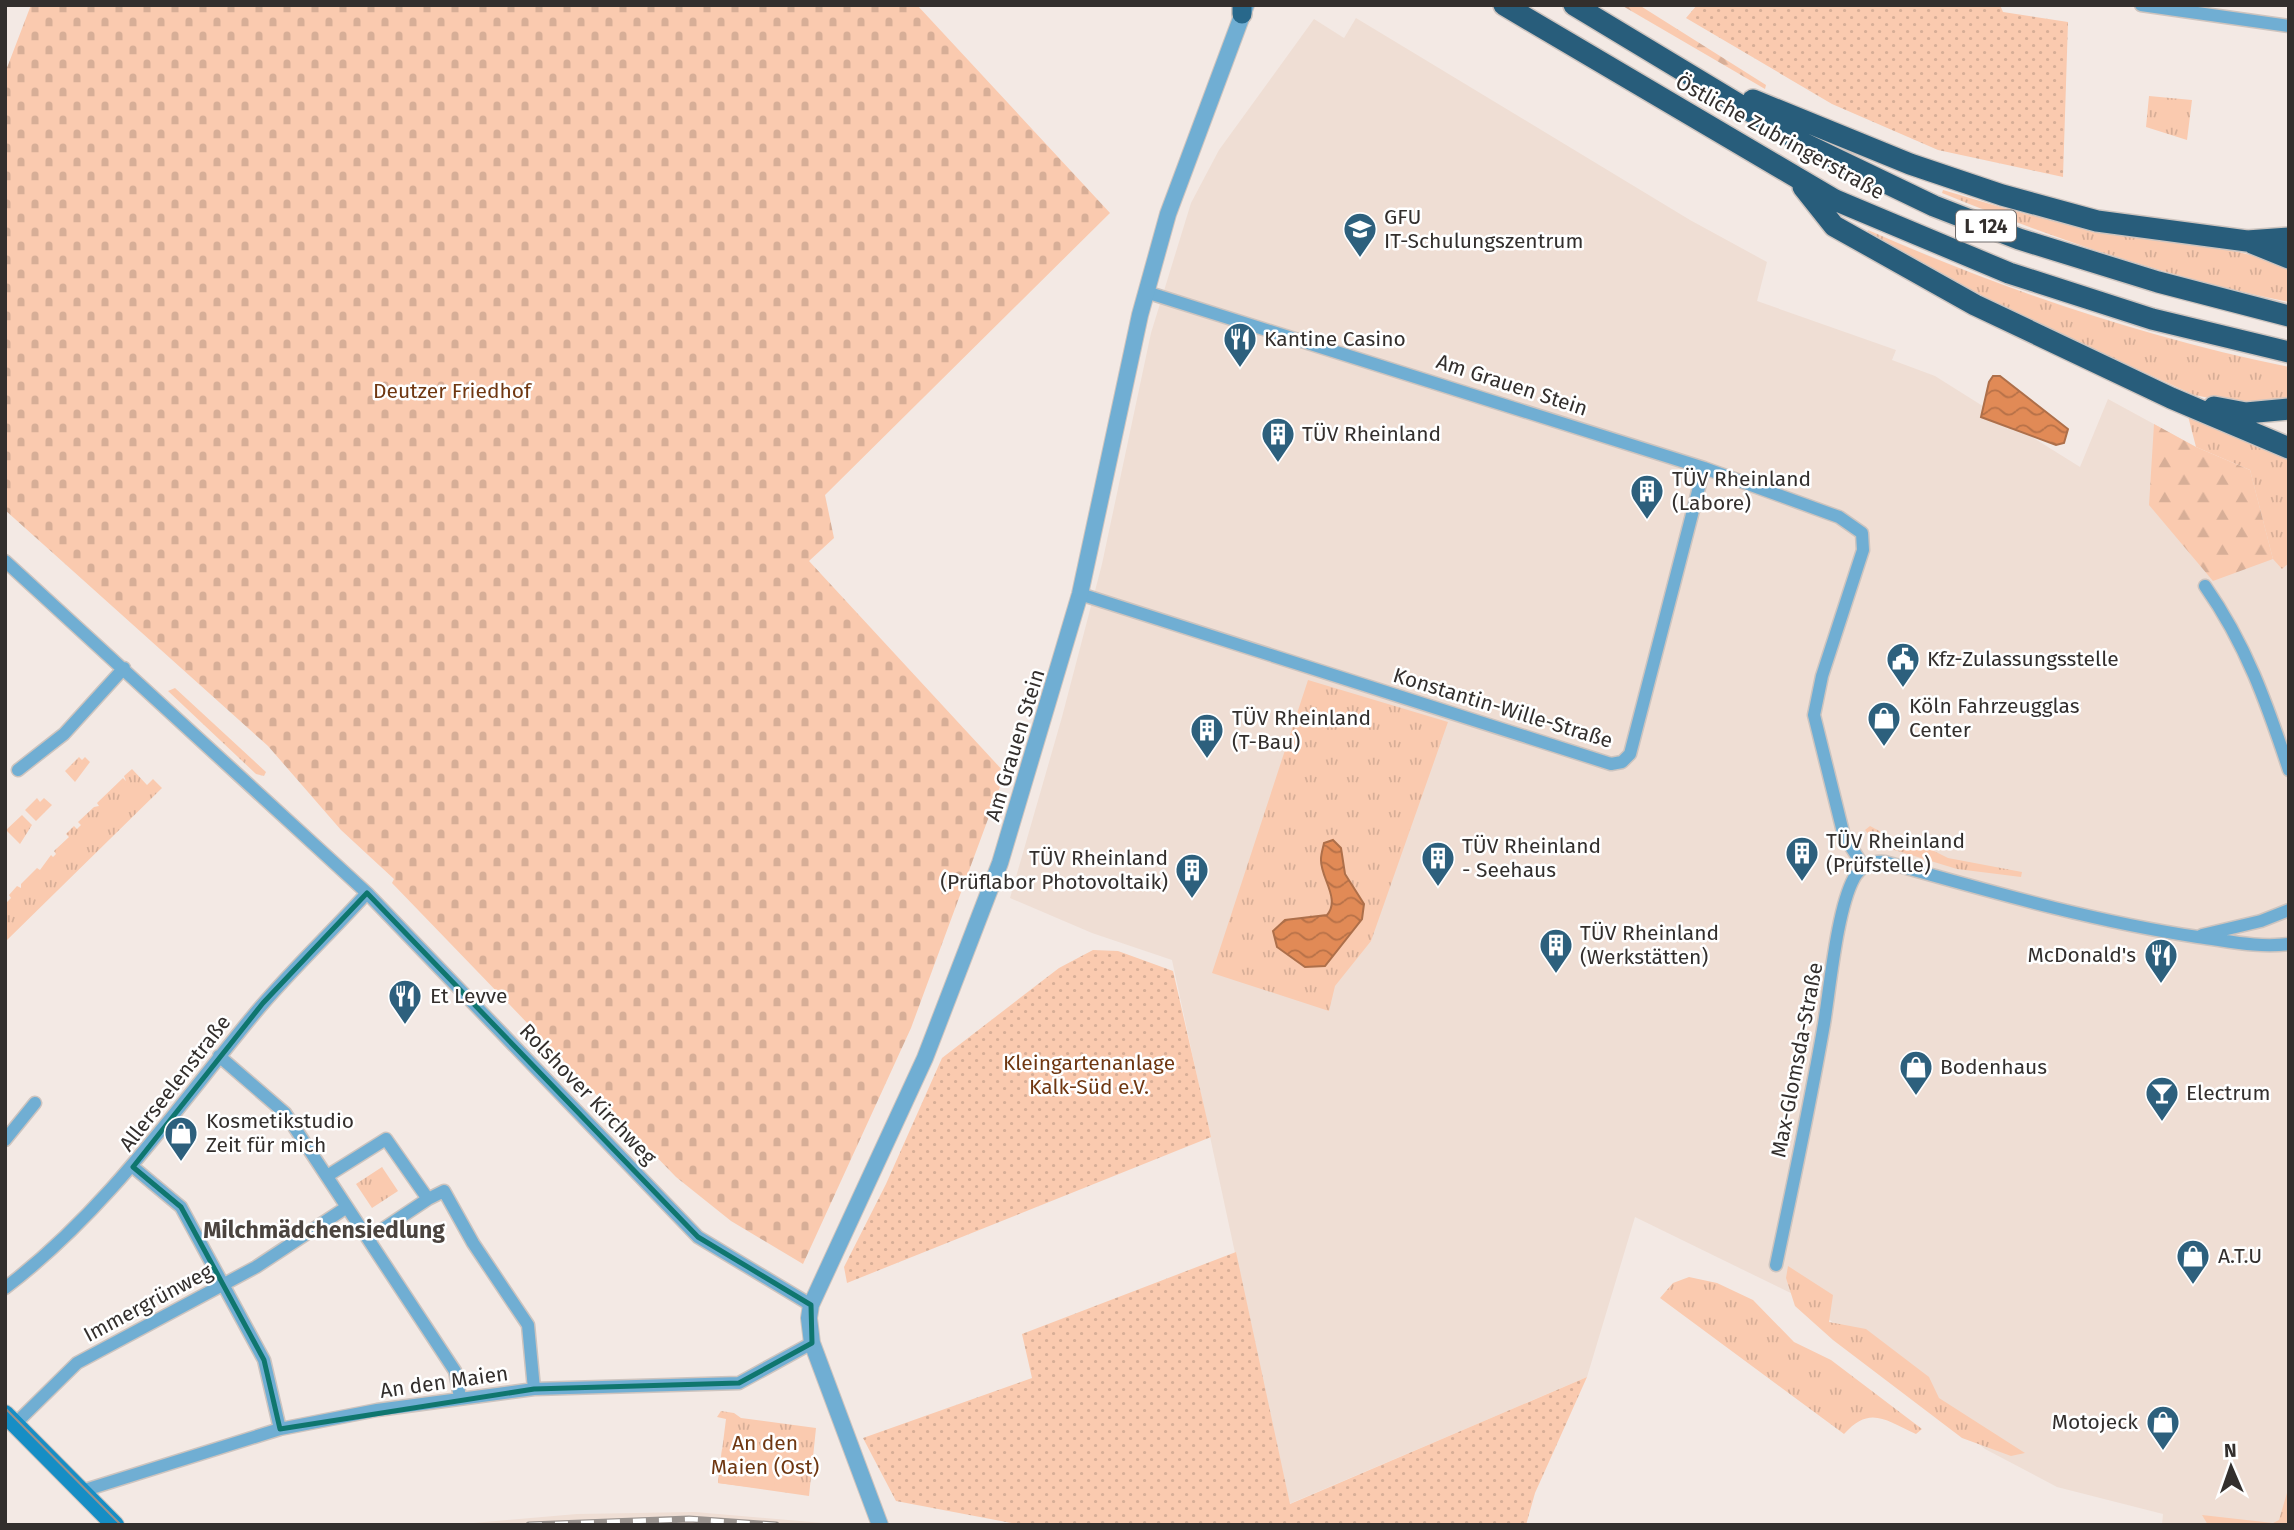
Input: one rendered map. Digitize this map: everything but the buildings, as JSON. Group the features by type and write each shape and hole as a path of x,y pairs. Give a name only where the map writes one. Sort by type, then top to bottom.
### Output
{"highway":[{"name":"Östliche Zubringerstraße","path":"1504,5 1835,200 2009,272 2152,319 2289,352"},
{"name":"Östliche Zubringerstraße","path":"1574,5 1802,143 1934,206 2019,239 2108,267 2289,316"},
{"path":"1705,82 1909,163 2002,195 2097,220 2247,241 2289,238"},
{"path":"1795,178 1834,226 1975,305 2171,398 2289,448"},
{"path":"2247,241 2289,258"},
{"path":"2171,398 2246,413 2289,409"}],"main road":[{"path":"10,1419 115,1525"}],"street":[{"path":"2141,5 2289,26"},
{"name":"Am Grauen Stein","path":"811,1305 892,1133 960,972 1000,863 1080,594 1146,292 1182,173 1243,8"},
{"name":"Am Grauen Stein","path":"1146,292 1704,468"},
{"path":"1704,468 1839,517 1862,533 1863,550 1822,676 1814,715 1844,836 1864,867 1873,861 1885,862 2143,930 2263,947 2289,944"},
{"name":"Konstantin-Wille-Straße","path":"1080,594 1611,764 1622,762 1630,754 1704,468"},
{"name":"Rolshover Kirchweg","path":"5,561 367,893 698,1237 811,1305"},
{"path":"2205,586 2247,654 2267,702 2289,770"},
{"path":"18,770 64,734 124,668"},
{"name":"Max-Glomsda-Straße","path":"1776,1265 1817,1067 1843,912 1855,877 1864,867"},
{"name":"Allerseelenstraße","path":"5,1288 50,1254 133,1167 263,1003 367,893"},
{"path":"2196,936 2261,921 2289,910"},
{"path":"219,1056 285,1113 454,1371 460,1397"},
{"path":"5,1140 35,1103"},
{"path":"327,1176 386,1139 428,1199"},
{"path":"133,1167 181,1207 264,1360 281,1429"},
{"path":"368,1239 444,1191 473,1243 528,1325 534,1389"},
{"name":"Immergrünweg","path":"10,1419 77,1363 256,1267 347,1208"},
{"path":"811,1305 809,1318 813,1343 880,1525"},
{"name":"An den Maien","path":"82,1491 281,1429 460,1397 534,1389 739,1383 813,1343"}],"highlighted area":[{"path":"367,893 698,1237 811,1305 812,1343 739,1383 534,1389 280,1429 264,1360 181,1207 133,1167 263,1003"}],"shaded area":[{"path":"1356,18 1690,220 1767,262 1757,301 1896,350 1892,360 1935,376 2080,467 2108,399 2196,447 2289,489 2289,1525 2162,1525 2163,1514 2057,1487 1985,1449 1807,1301 1635,1217 1587,1377 1289,1504 1172,960 1092,933 1010,898 1102,564 1151,333 1191,203 1219,150 1314,19 1344,38"},
{"path":"695,1512 846,1525 451,1525 577,1514"}],"green space":[{"name":"Deutzer Friedhof","path":"31,5 917,5 1110,213 825,495 834,538 809,561 1005,773 911,1028 803,1264 731,1221 676,1177 392,883 394,879 341,830 268,746 5,510 5,73"},
{"path":"1621,5 1639,5 1766,85 1765,89"},
{"path":"1697,5 2000,5 2003,12 2068,22 2063,177 1938,150 1832,104 1686,18"},
{"path":"2149,96 2192,100 2187,140 2146,127"},
{"path":"1943,190 2093,230 2225,249 2268,260 2289,267 2289,302 2200,281 2113,256 1984,210 1942,193"},
{"path":"1868,230 2022,292 2075,310 2181,341 2289,367 2289,398 2235,403 2194,395 1990,302 1867,233"},
{"path":"2188,416 2289,459 2289,563 2282,569 2273,559 2250,470 2196,447"},
{"path":"2154,424 2196,447 2250,470 2273,559 2213,581 2149,505"},
{"path":"1308,680 1448,722 1371,941 1335,986 1329,1011 1212,973"},
{"path":"175,688 266,772 264,776 256,774 168,691"},
{"path":"79,757 82,760 85,757 90,762 75,782 65,771"},
{"path":"132,769 147,785 153,779 162,788 5,942 5,904 11,898 9,895 17,886 21,888 21,884 37,868 40,870 51,855 53,857 56,854 54,851 69,837 66,834 74,826 77,829 81,825 78,822 94,807 99,806 97,803 123,778 126,781 124,776"},
{"path":"37,798 40,802 44,798 52,805 36,821 25,810"},
{"path":"22,815 32,825 20,844 6,830"},
{"path":"1870,826 1902,843 1932,850 1948,858 2022,872 2021,877 1957,869 1888,848 1877,844 1865,830"},
{"name":"Kleingartenanlage Kalk-Süd e.V.","path":"1093,950 1118,951 1173,971 1211,1137 847,1283 844,1267 886,1184 942,1058 1059,968"},
{"path":"382,1167 398,1191 372,1208 356,1184"},
{"path":"1236,1252 1290,1504 1587,1377 1535,1493 1526,1525 1022,1525 896,1501 863,1438 1032,1378 1022,1334"},
{"path":"1788,1266 1833,1295 1829,1322 1866,1329 1929,1377 1939,1398 2025,1453 2011,1456 1962,1438 1833,1340 1795,1306 1786,1278"},
{"path":"1689,1277 1717,1283 1753,1300 1794,1342 1831,1360 1922,1429 1916,1434 1886,1420 1870,1418 1853,1425 1844,1434 1660,1298 1673,1283"},
{"name":"An den Maien (Ost)","path":"721,1411 734,1413 741,1418 816,1428 809,1496 718,1483 726,1419 717,1417"},
{"path":"722,1449 778,1457 774,1490 718,1483"},
{"path":"2289,1486 2288,1525 2208,1525 2202,1515 2273,1523 2279,1520"}],"water":[{"path":"1993,376 2000,376 2068,429 2064,443 2056,445 1981,417 1989,382"},
{"path":"1333,840 1341,848 1345,874 1364,904 1362,919 1325,966 1305,967 1277,947 1273,931 1285,920 1327,915 1331,909 1331,895 1321,857 1324,843"}],"tram line":[{"path":"5,1408 121,1525"}],"railway":[{"path":"529,1525 689,1519 776,1525"}],"place":[{"name":"GFU IT-Schulungszentrum","path":"1360,259"},
{"name":"Kantine Casino","path":"1240,369"},
{"name":"TÜV Rheinland","path":"1278,464"},
{"name":"TÜV Rheinland (Labore)","path":"1647,521"},
{"name":"Kfz-Zulassungsstelle","path":"1903,689"},
{"name":"Köln Fahrzeugglas Center","path":"1884,748"},
{"name":"TÜV Rheinland (T-Bau)","path":"1207,760"},
{"name":"TÜV Rheinland (Prüfstelle)","path":"1802,883"},
{"name":"TÜV Rheinland - Seehaus","path":"1438,888"},
{"name":"TÜV Rheinland (Prüflabor Photovoltaik)","path":"1192,900"},
{"name":"TÜV Rheinland (Werkstätten)","path":"1556,975"},
{"name":"McDonald's","path":"2161,985"},
{"name":"Et Levve","path":"405,1026"},
{"name":"Bodenhaus","path":"1916,1097"},
{"name":"Electrum","path":"2162,1123"},
{"name":"Kosmetikstudio Zeit für mich","path":"181,1163"},
{"name":"A.T.U","path":"2193,1286"},
{"name":"Motojeck","path":"2163,1452"}],"district":[{"name":"Milchmädchensiedlung","path":"324,1230"}]}
